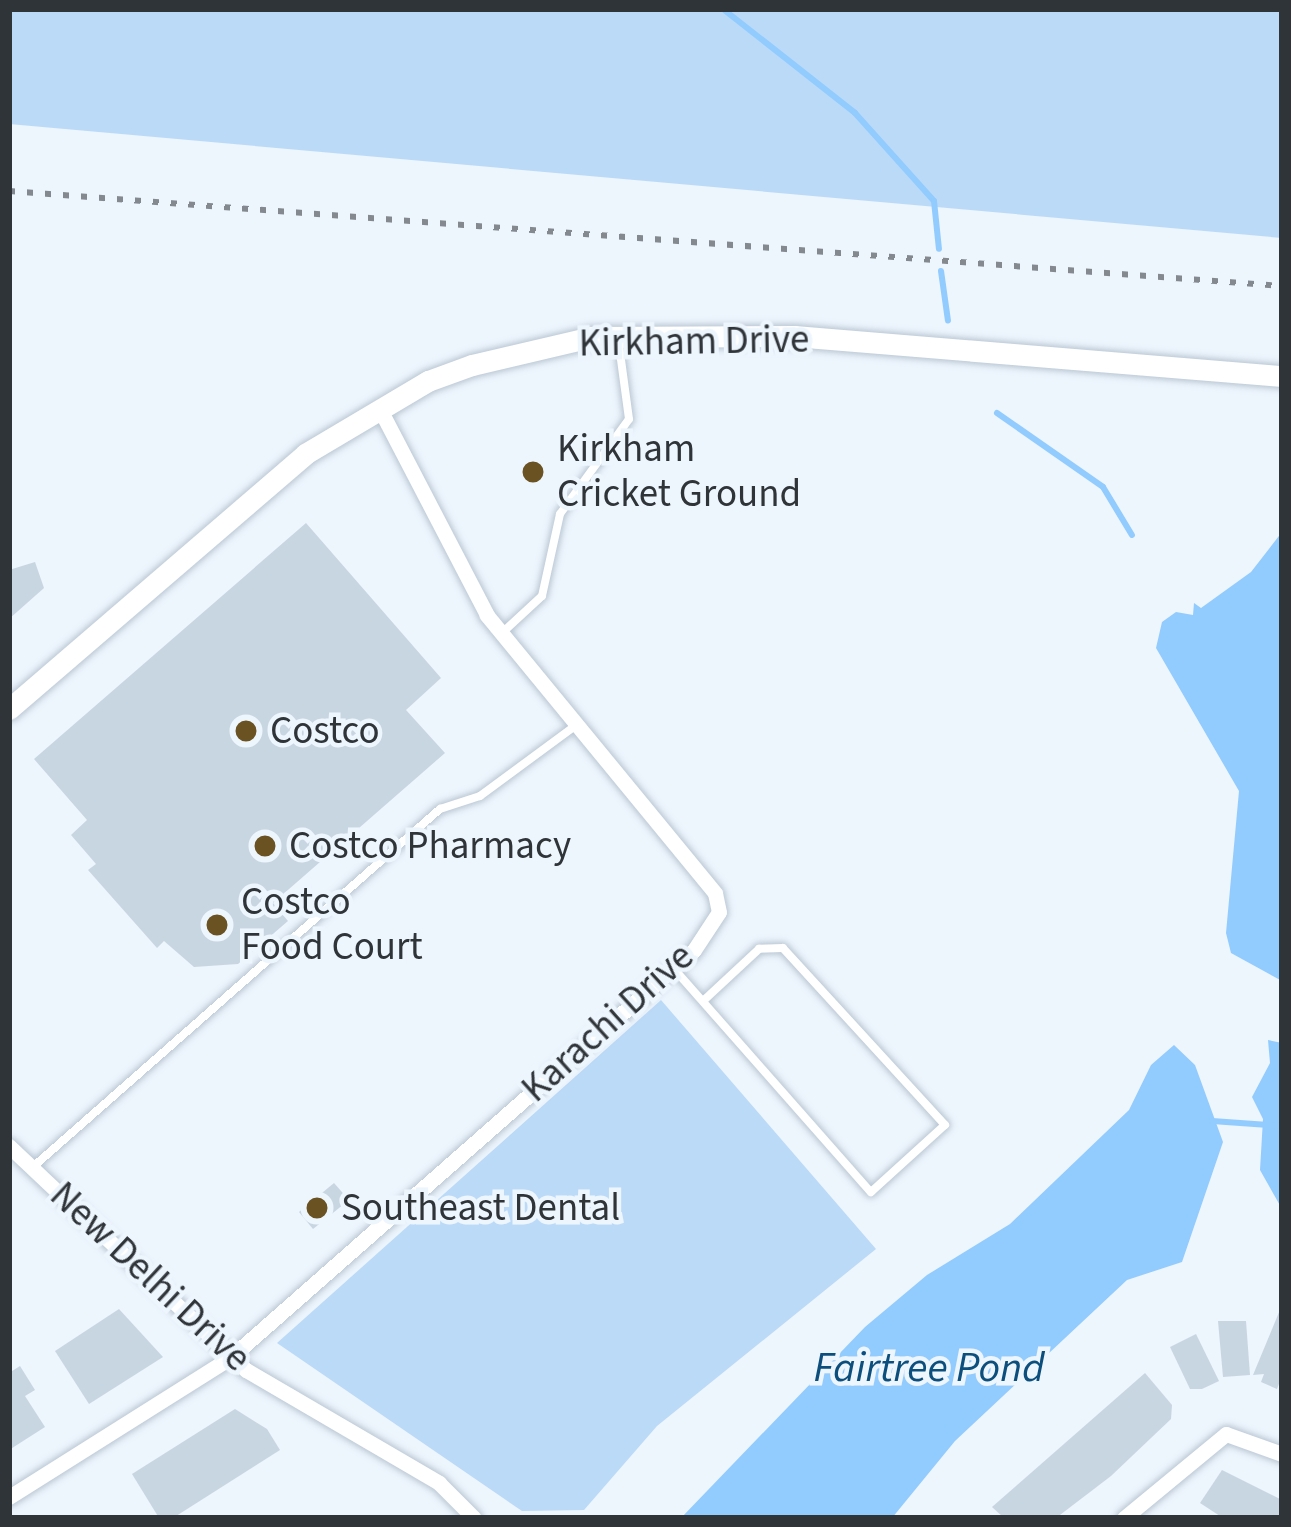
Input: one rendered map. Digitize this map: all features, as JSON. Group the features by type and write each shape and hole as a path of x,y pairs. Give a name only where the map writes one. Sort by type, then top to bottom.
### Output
{"street":[{"name":"Kirkham Drive","path":"9,709 305,454 449,372 618,337 794,336 1282,376"},
{"name":"Karachi Drive","path":"9,1497 139,1422 231,1357 674,968 719,912 715,893 501,634 381,411"},
{"name":"New Delhi Drive","path":"9,1147 231,1357 439,1483 474,1518"},
{"path":"1124,1518 1226,1434 1250,1436 1282,1454"}],"lane":[{"path":"501,634 542,596 560,514 629,419 618,337"},
{"path":"32,1168 440,809 480,796 574,726"},
{"path":"674,968 871,1192 945,1125 783,948 759,949 703,1000"}],"shaded area":[{"path":"9,9 1282,9 1282,238 9,124"},
{"path":"661,1000 876,1249 657,1426 584,1510 522,1511 277,1343"}],"water":[{"path":"1282,532 1282,981 1231,953 1226,933 1239,791 1156,648 1162,622 1176,612 1193,615 1194,603 1201,608 1251,572"},
{"path":"1268,1040 1282,1043 1282,1209 1260,1170 1263,1119 1252,1097 1270,1063"},
{"name":"Fairtree Pond","path":"1174,1045 1195,1065 1223,1142 1182,1262 1127,1280 955,1441 892,1518 681,1518 865,1327 927,1275 1010,1224 1129,1110 1151,1065"}],"building":[{"name":"Costco","path":"306,523 441,678 406,710 445,753 273,903 288,921 238,964 194,967 164,941 157,948 88,870 96,864 71,835 87,820 34,759"},
{"path":"35,562 44,588 9,619 9,570"},
{"name":"Southeast Dental","path":"334,1183 349,1200 313,1229 299,1212"},
{"path":"1282,1305 1282,1376 1277,1389 1261,1382 1264,1374 1253,1375"},
{"path":"119,1309 163,1357 89,1404 55,1351"},
{"path":"1218,1321 1246,1321 1250,1375 1223,1377"},
{"path":"1196,1334 1219,1381 1190,1389 1170,1347"},
{"path":"20,1366 35,1390 25,1396 45,1427 9,1450 9,1373"},
{"path":"1145,1373 1172,1405 1171,1419 1111,1476 1056,1518 1004,1518 992,1507"},
{"path":"235,1409 267,1429 280,1450 173,1518 159,1518 132,1474"},
{"path":"1222,1470 1282,1500 1282,1518 1223,1518 1200,1503"}],"waterway":[{"path":"723,9 855,113 934,201 939,249"},
{"path":"941,271 948,321"},
{"path":"997,413 1103,487 1132,535"},
{"path":"1212,1121 1282,1126"}],"railway":[{"path":"9,191 1282,286"}],"place":[{"name":"Kirkham Cricket Ground","path":"533,472"},
{"name":"Costco","path":"246,731"},
{"name":"Costco Pharmacy","path":"265,846"},
{"name":"Costco Food Court","path":"217,925"},
{"name":"Southeast Dental","path":"317,1208"}]}
